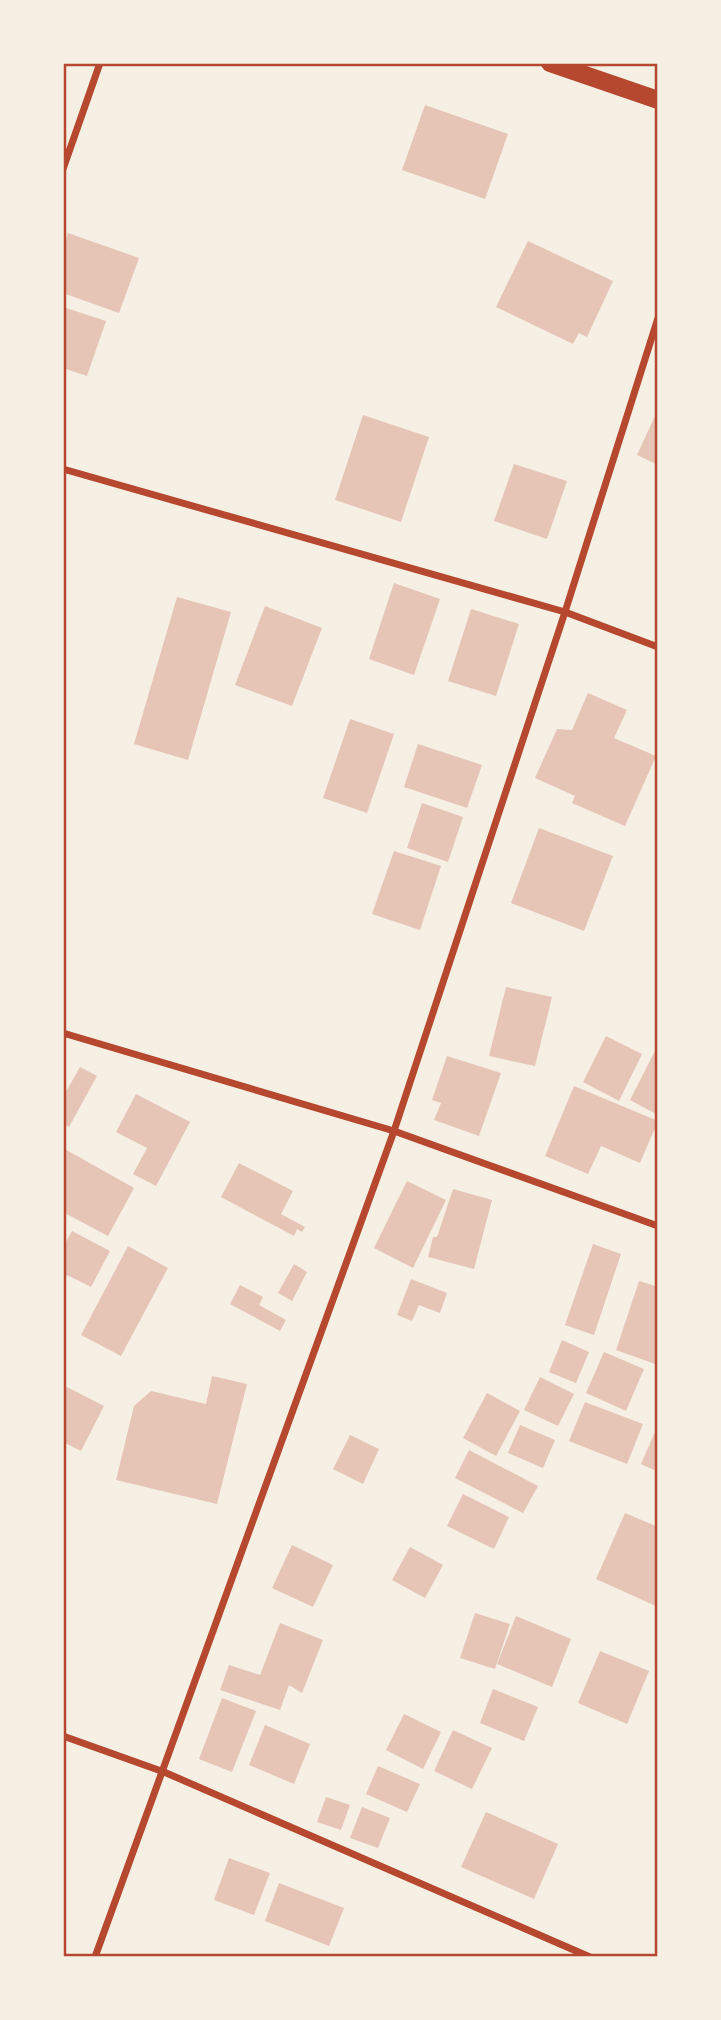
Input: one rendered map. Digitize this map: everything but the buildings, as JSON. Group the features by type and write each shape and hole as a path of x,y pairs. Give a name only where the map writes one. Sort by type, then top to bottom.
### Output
{"main road":[{"path":"550,63 658,100"}],"street":[{"path":"63,169 100,63"},
{"path":"95,1957 394,1130 565,612 658,318"},
{"path":"63,469 565,612 658,647"},
{"path":"63,1033 394,1130 658,1226"},
{"path":"63,1736 164,1772 590,1957"}]}
